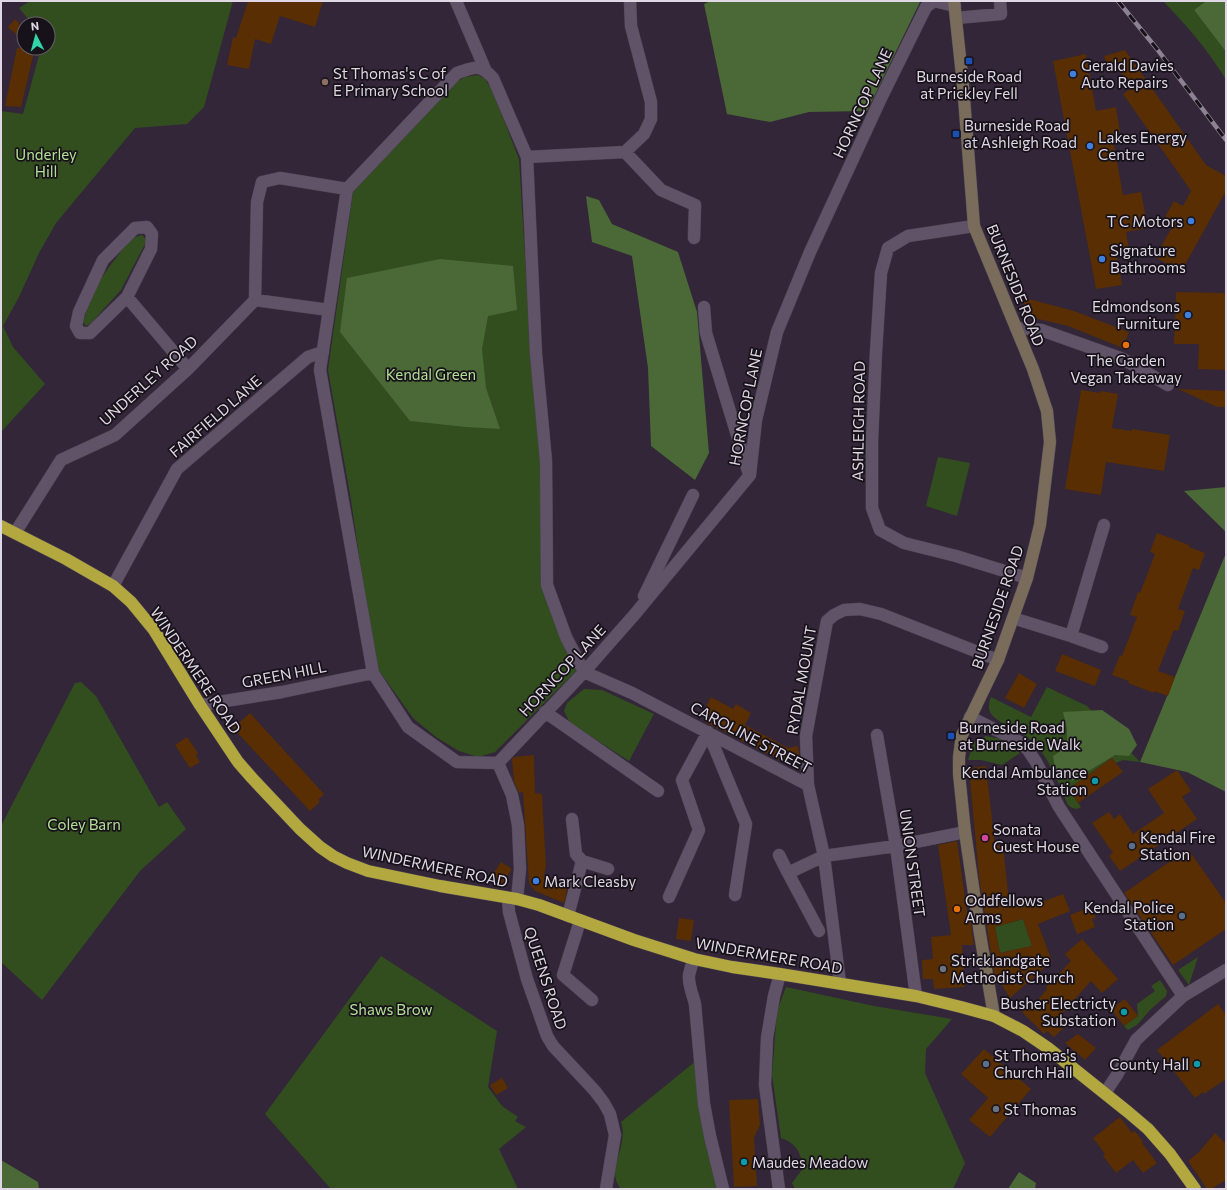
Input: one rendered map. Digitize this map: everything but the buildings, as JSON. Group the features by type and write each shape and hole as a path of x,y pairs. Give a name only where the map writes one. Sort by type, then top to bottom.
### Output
{"highway":[{"name":"WINDERMERE ROAD","path":"1,526 66,559 113,586 131,602 154,630 200,705 238,762 300,829 320,847 333,856 368,871 539,905 634,940 694,959 732,968 840,983 916,996 961,1006 994,1016 1024,1031 1048,1048 1148,1129 1170,1154 1195,1189"}],"street":[{"path":"456,1 485,69 493,78 527,157 536,354 546,461 547,586 566,637 584,672"},
{"path":"527,157 625,152 644,134 651,119 651,102 631,26 630,1"},
{"path":"934,1 955,8 1001,14 1000,1"},
{"name":"HORNCOP LANE","path":"498,763 584,672 635,614 750,475 756,420 776,332 810,252 882,96 926,7 934,1"},
{"name":"BURNESIDE ROAD","path":"955,8 963,85 974,226 1033,369 1046,411 1050,442 1040,525 1027,578 998,660 962,735 959,757 965,832 994,1016"},
{"path":"485,69 473,67 457,73 347,189 320,370 373,673 408,727 414,732 457,762 498,763"},
{"path":"625,152 661,190 695,205 694,238"},
{"path":"329,310 255,300 257,202 262,182 280,178 347,189"},
{"name":"ASHLEIGH ROAD","path":"974,226 908,236 888,248 881,273 876,352 872,440 872,508 880,530 904,543 956,556 1027,578"},
{"path":"147,227 152,234 151,249 127,297 90,334 80,333 76,326 79,312 103,260 135,228 147,227"},
{"path":"127,297 188,369"},
{"name":"UNDERLEY ROAD","path":"15,534 61,460 115,435 188,369 255,300"},
{"path":"704,307 706,333 750,475"},
{"path":"1016,328 1041,330 1123,359 1168,385"},
{"name":"FAIRFIELD LANE","path":"113,586 177,470 308,357 323,352"},
{"path":"635,614 693,495"},
{"path":"1070,636 1104,525"},
{"name":"RYDAL MOUNT","path":"808,785 806,736 827,621 834,615 844,610 860,609 881,614 998,660"},
{"path":"1013,618 1102,647"},
{"name":"CAROLINE STREET","path":"584,672 632,693 808,785 824,856 840,983"},
{"name":"GREEN HILL","path":"200,705 282,692 373,673"},
{"path":"545,712 658,791"},
{"path":"970,717 1020,742 1028,750 1062,812 1183,996"},
{"path":"708,732 746,824 735,895"},
{"path":"669,897 699,830 682,780 708,732"},
{"name":"UNION STREET","path":"877,735 896,846 916,996"},
{"name":"QUEENS ROAD","path":"498,763 512,795 518,825 520,869 509,912 523,965 547,1036 553,1046 595,1091 610,1114 615,1135 606,1189"},
{"path":"572,819 576,854 582,861 608,869"},
{"path":"788,873 824,856 896,846 965,832"},
{"path":"779,855 819,931"},
{"path":"568,916 582,861"},
{"path":"580,921 563,975 592,1000"},
{"path":"694,959 689,974 689,983 693,992 695,1004 704,1104 723,1189"},
{"path":"1105,1093 1136,1040 1183,996 1226,970"},
{"path":"779,1189 765,1085 767,1038 774,996 780,974"}],"green space":[{"name":"Underley Hill","path":"30,1 233,1 204,107 187,124 135,128 56,223 39,253 19,297 3,326 13,347 45,384 1,432 1,111 23,114 39,56 56,56 56,16 26,16 19,8"},
{"path":"711,1 920,2 867,111 809,112 770,122 727,114 704,4"},
{"path":"1163,1 1206,1 1194,10 1226,52 1226,80 1197,39"},
{"path":"1206,1 1226,1 1226,52 1194,10"},
{"name":"Kendal Green","path":"478,75 485,79 493,92 519,159 531,356 541,447 544,587 576,671 495,752 478,757 459,751 436,737 413,718 375,665 351,500 328,370 353,192 361,179 456,82 465,77"},
{"path":"586,196 599,200 612,224 678,252 697,312 709,453 695,480 651,446 648,368 632,256 592,242"},
{"path":"142,235 145,238 145,244 121,290 91,323 86,326 83,322 93,290 130,240"},
{"path":"440,259 513,266 517,310 488,316 482,349 486,388 500,429 410,421 340,332 347,278"},
{"path":"938,457 970,463 957,516 926,506"},
{"path":"1226,487 1226,532 1184,491"},
{"path":"1226,553 1226,792 1187,772 1140,762"},
{"name":"Coley Barn","path":"81,682 96,696 159,807 167,802 186,829 140,871 42,1000 1,962 1,826 75,683"},
{"path":"1047,687 1087,706 1140,762 1123,760 1116,763 1112,758 1068,789 1081,807 1077,809 1068,805 1048,762 1037,746 1027,737 996,719 989,710 991,697 1031,717"},
{"path":"584,689 602,690 654,714 629,761 570,723 564,711 567,703"},
{"path":"1102,710 1129,729 1137,745 1129,756 1115,755 1072,781 1056,773 1053,756 1067,747 1067,729 1063,712"},
{"path":"986,736 1001,739 1020,753 1002,765 981,760 968,760 974,742"},
{"path":"1023,919 1032,946 1000,953 995,927"},
{"name":"Shaws Brow","path":"381,956 497,1031 488,1087 502,1106 518,1117 515,1121 526,1127 499,1149 518,1189 331,1189 265,1114"},
{"path":"1198,957 1189,985 1178,970"},
{"path":"1160,980 1167,991 1166,996 1150,1010 1137,1025 1128,1030 1124,1026 1138,1016 1137,1004 1155,991 1151,986"},
{"path":"786,987 874,1006 952,1019 926,1049 925,1073 965,1163 953,1189 795,1189 792,1183 804,1167 801,1157 794,1145 781,1138 772,1075 777,1011"},
{"path":"697,1060 720,1189 620,1189 615,1173 623,1130 621,1122"},
{"path":"1,1160 38,1182 39,1189 1,1189"},
{"path":"1019,1172 1036,1183 1035,1189 1008,1189"}],"railway":[{"path":"1118,1 1157,49 1226,140"}],"place":[{"name":"Burneside Road at Prickley Fell","path":"969,61"},
{"name":"Gerald Davies Auto Repairs","path":"1073,74"},
{"name":"St Thomas's C of E Primary School","path":"325,82"},
{"name":"Burneside Road at Ashleigh Road","path":"956,134"},
{"name":"Lakes Energy Centre","path":"1090,146"},
{"name":"T C Motors","path":"1191,221"},
{"name":"Signature Bathrooms","path":"1102,259"},
{"name":"Edmondsons Furniture","path":"1188,315"},
{"name":"The Garden Vegan Takeaway","path":"1126,345"},
{"name":"Burneside Road at Burneside Walk","path":"951,736"},
{"name":"Kendal Ambulance Station","path":"1095,781"},
{"name":"Sonata Guest House","path":"985,838"},
{"name":"Kendal Fire Station","path":"1132,846"},
{"name":"Mark Cleasby","path":"536,881"},
{"name":"Oddfellows Arms","path":"957,909"},
{"name":"Kendal Police Station","path":"1182,916"},
{"name":"Stricklandgate Methodist Church","path":"943,969"},
{"name":"Busher Electricty Substation","path":"1124,1012"},
{"name":"St Thomas's Church Hall","path":"986,1064"},
{"name":"County Hall","path":"1197,1064"},
{"name":"St Thomas","path":"996,1109"},
{"name":"Maudes Meadow","path":"744,1162"}]}
